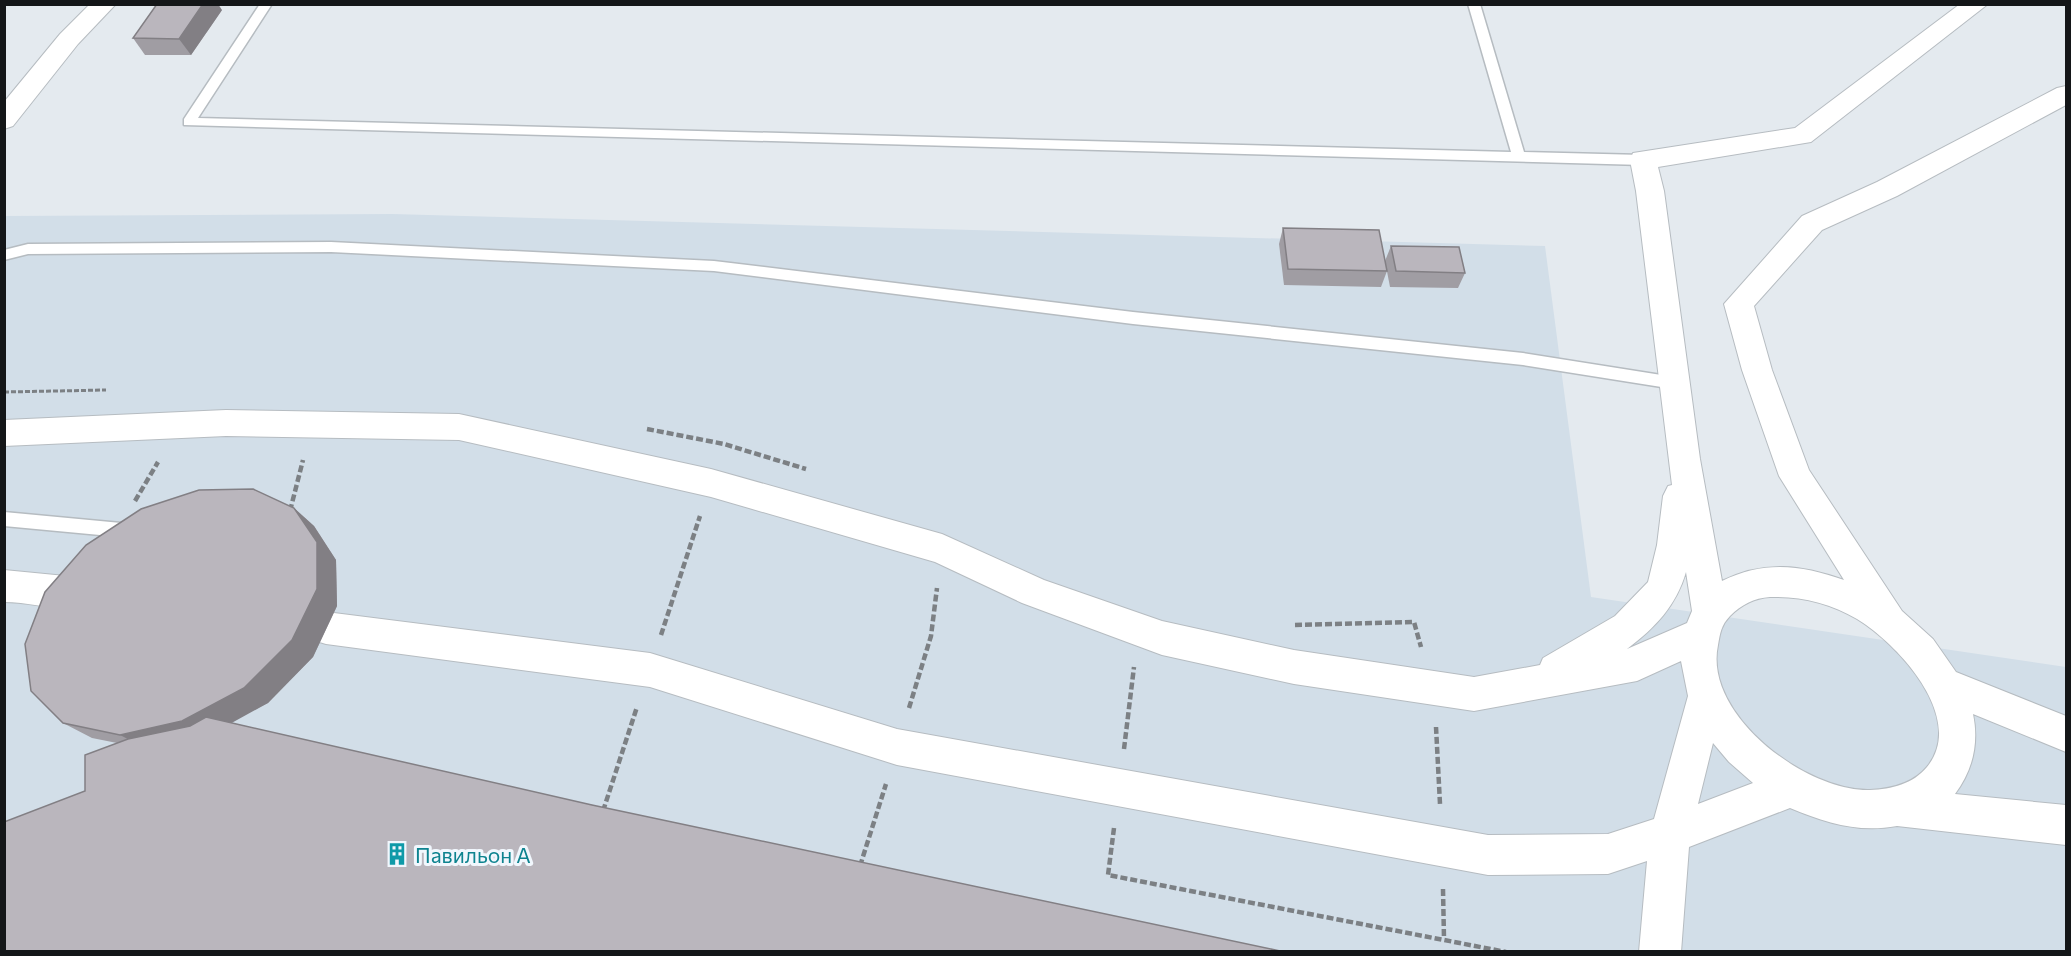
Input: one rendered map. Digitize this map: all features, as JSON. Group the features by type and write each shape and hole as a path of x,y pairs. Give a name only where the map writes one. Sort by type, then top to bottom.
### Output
{"street":[{"path":"4,120 69,39 104,4"},
{"path":"1976,4 1802,136 1642,159 1650,191 1705,623 1697,665 1706,698 1730,736 1757,765 1792,788 1838,805 1866,810 1900,808 2067,825"},
{"path":"1891,623 1795,476 1757,370 1739,304 1812,223 1887,189 2067,94"},
{"path":"4,433 226,423 459,427 711,483 942,549 1034,592 1162,638 1294,667 1474,694 1637,664 1705,623 1731,593 1757,583 1789,581 1824,587 1850,598 1891,623 1921,651 1943,684 1955,718 1957,748 1947,775 1928,795 1900,808"},
{"path":"1474,694 1536,681 1628,628 1649,605 1662,590 1675,537 1684,459"},
{"path":"4,586 26,586 86,594"},
{"path":"326,628 650,670 897,747 1488,855 1608,854 1670,834 1792,788"},
{"path":"1943,684 2067,734"},
{"path":"1660,951 1659,939 1670,834 1706,698"}],"lane":[{"path":"266,4 189,122 1642,159"},
{"path":"1474,4 1519,156"},
{"path":"4,255 28,249 331,247 714,266 1132,318 1523,359 1674,383"},
{"path":"4,519 145,532"}],"path":[{"path":"602,814 724,444"},
{"path":"860,869 931,636 942,549"}],"shaded area":[{"path":"392,214 1545,246 1591,597 2066,667 2066,951 5,951 4,216"}],"building":[{"path":"157,4 203,4 179,39 133,38"},
{"path":"1283,228 1379,230 1387,271 1288,269"},
{"path":"1391,246 1459,247 1465,273 1396,271"},
{"path":"253,489 294,508 317,542 317,589 292,640 244,688 182,721 120,735 63,723 31,691 25,644 45,592 86,545 141,509 199,490"},
{"name":"Павильон А","path":"206,717 592,805 1280,951 4,951 4,822 85,791 85,755 128,739 190,726"}],"place":[{"name":"Павильон А","path":"397,854"}]}
